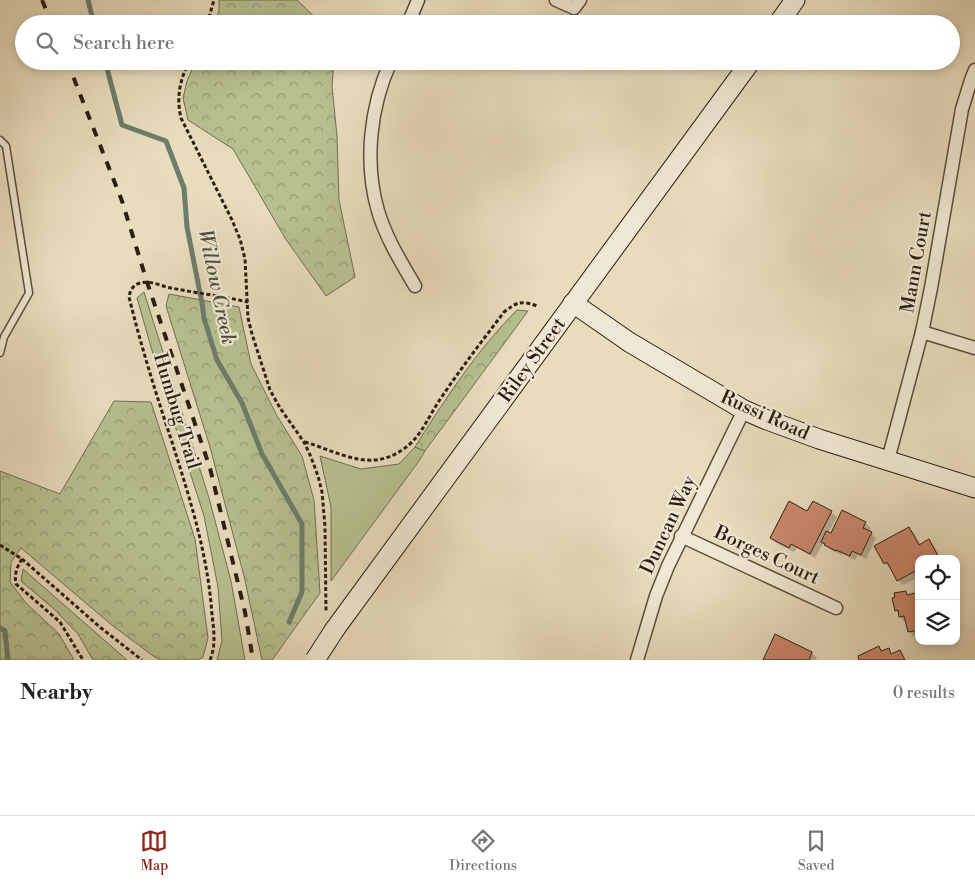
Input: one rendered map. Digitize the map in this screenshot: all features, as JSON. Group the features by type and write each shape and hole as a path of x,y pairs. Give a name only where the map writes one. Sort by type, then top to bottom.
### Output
{"main road":[{"path":"784,15 795,0"},
{"name":"Riley Street","path":"315,660 331,622 573,304 743,70"},
{"name":"Russi Road","path":"573,304 629,342 744,410 819,439 975,488"}],"street":[{"path":"412,15 418,0"},
{"path":"556,0 574,8 580,0"},
{"path":"386,70 374,111 371,148 373,180 378,210 387,235 415,286"},
{"name":"Mann Court","path":"888,460 922,332 962,109 975,70"},
{"path":"922,332 975,348"},
{"name":"Duncan Way","path":"637,660 656,596 668,566 744,410"},
{"name":"Borges Court","path":"681,536 836,608"}],"lane":[{"path":"0,140 6,146 29,294 4,337 0,353"}],"path":[{"path":"210,15 214,0"},
{"path":"186,70 178,94 181,118 240,239 245,259 248,318 270,390 304,442 316,470 322,492 331,622"},
{"name":"Humbug Trail","path":"210,660 214,636 211,598 199,532 129,297 130,291 134,286 147,282 168,288 248,302"},
{"path":"304,442 366,460 384,458 404,449 418,435 441,398 504,312 515,304 522,302 537,306"},
{"path":"0,545 22,559 101,628 142,660"},
{"path":"22,559 16,571 16,584 60,622 83,660"}],"green space":[{"path":"219,0 297,0 313,15 217,15"},
{"path":"192,70 333,70 332,86 337,136 339,200 355,277 326,296 285,238 233,149 188,120 183,98"},
{"path":"144,292 209,498 231,581 245,660 217,660 222,641 218,587 204,516 161,382 137,298"},
{"path":"169,294 239,307 251,364 277,416 302,456 314,500 320,593 272,660 262,660 244,576 210,447 166,306"},
{"path":"517,310 528,311 425,451 415,447 475,358"},
{"path":"114,401 151,402 195,539 208,638 203,657 198,660 161,660 156,658 113,626 21,548 11,562 10,582 26,603 59,634 74,660 0,660 0,471 60,494"},
{"path":"415,447 425,451 419,461 331,581 331,507 320,456 361,469 399,464"},
{"path":"23,569 127,660 93,660 78,634 54,609 21,581"}],"building":[{"path":"789,501 807,511 813,501 832,511 810,554 791,544 789,548 770,538"},
{"path":"842,510 866,522 863,528 872,532 861,555 852,551 850,556 836,551 821,542 826,531 831,533"},
{"path":"909,527 919,545 929,539 937,555 915,555 915,571 897,581 887,562 884,564 874,546"},
{"path":"906,591 907,595 915,593 915,631 908,632 904,616 899,617 898,610 895,611 892,598 895,597 894,593"},
{"path":"775,634 812,652 809,660 763,660"},
{"path":"879,646 881,651 889,648 891,654 900,650 905,660 859,660 858,656"}],"waterway":[{"name":"Willow Creek","path":"88,0 92,15"},
{"name":"Willow Creek","path":"107,70 122,125 166,141 184,188 187,227 204,318 217,360 242,403 262,454 302,524 302,592 289,622"},
{"path":"0,628 5,631 8,660"}],"railway":[{"path":"42,0 48,15"},
{"path":"71,70 122,201 147,282 210,468 245,612 253,660"}]}
